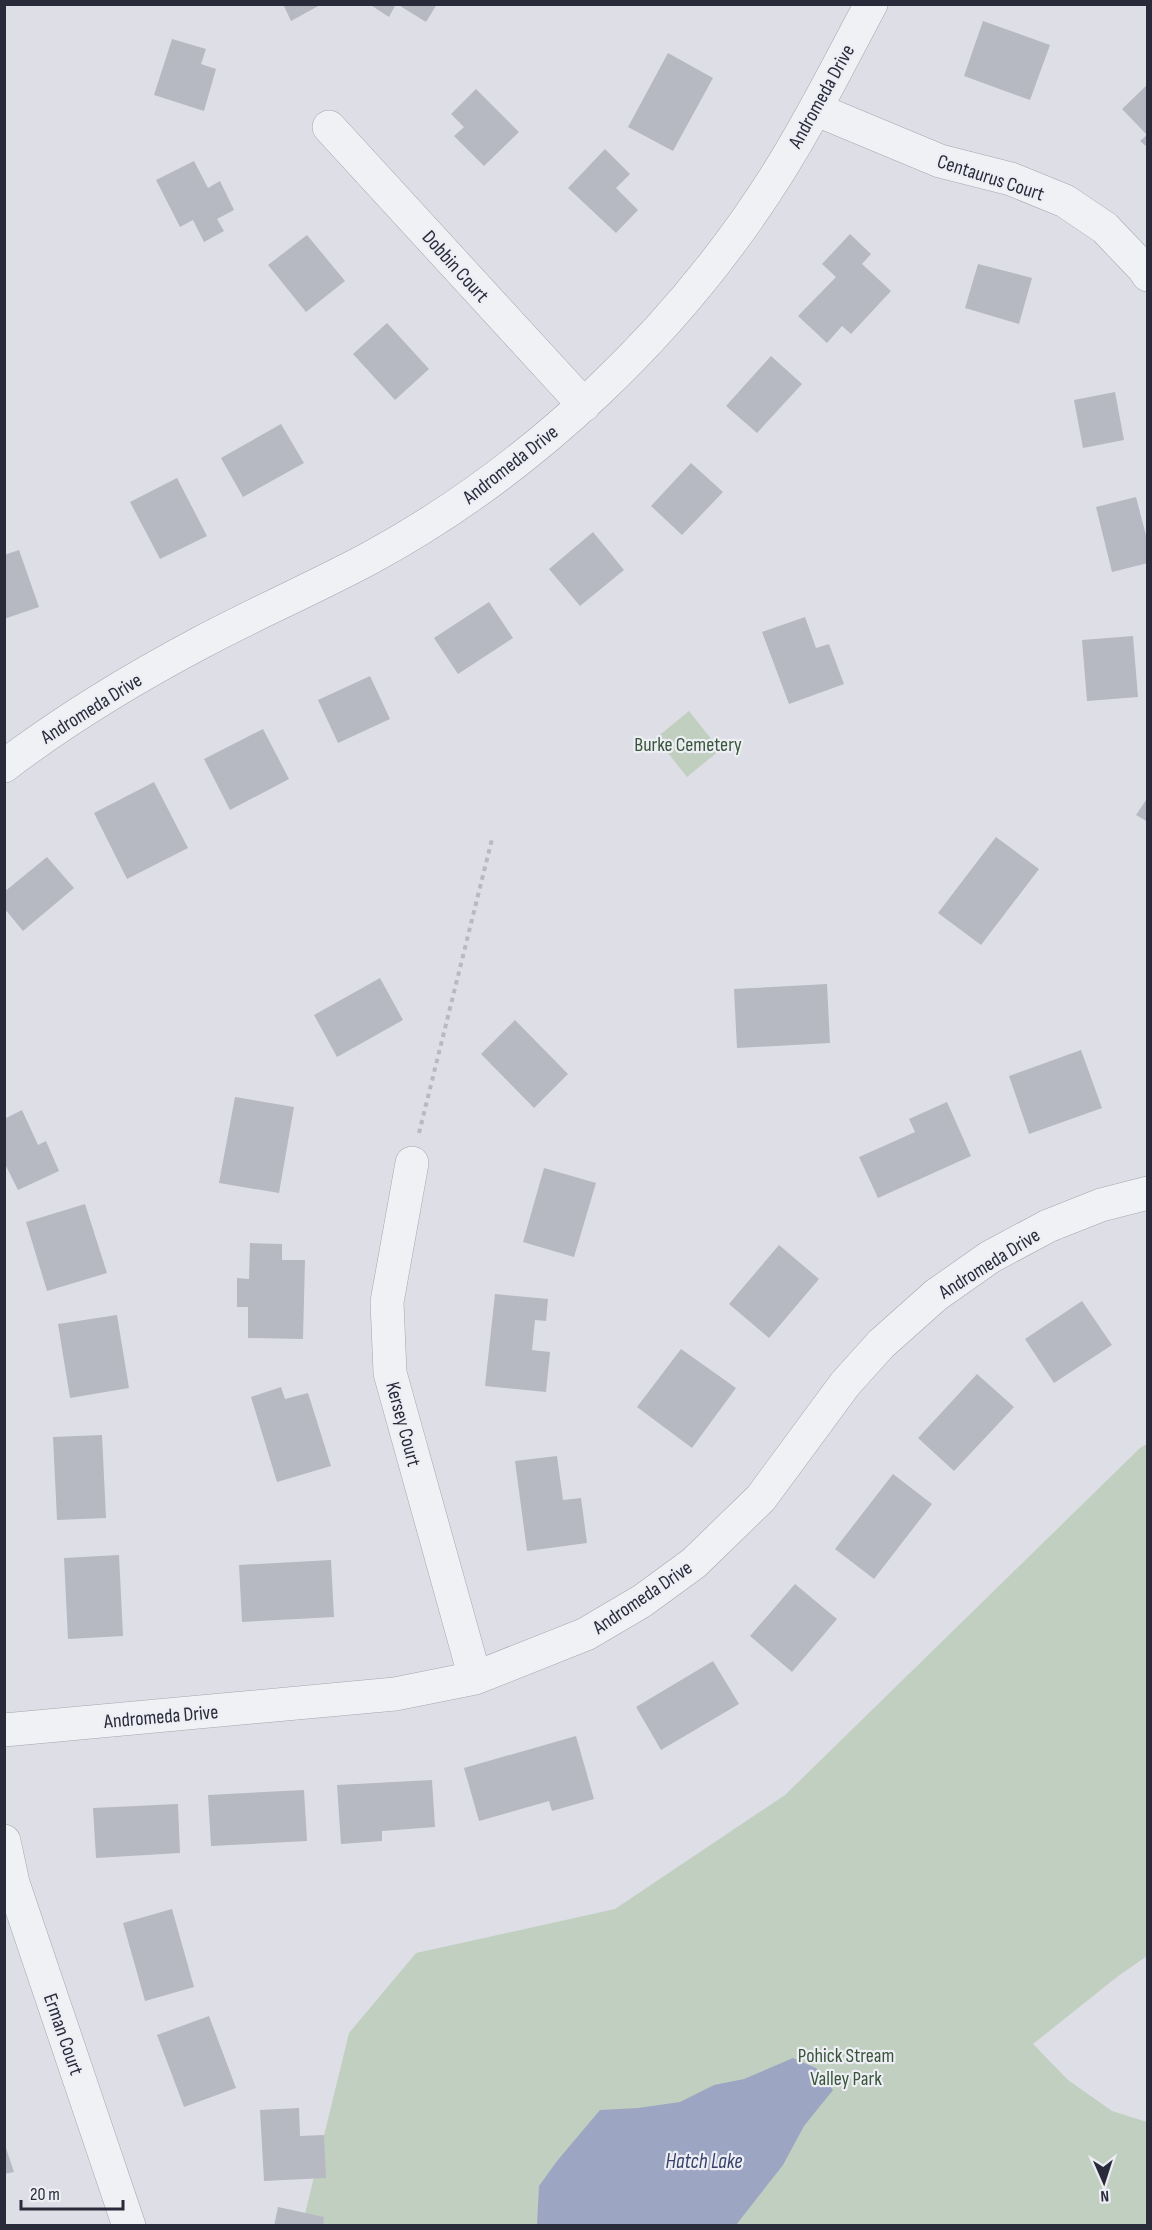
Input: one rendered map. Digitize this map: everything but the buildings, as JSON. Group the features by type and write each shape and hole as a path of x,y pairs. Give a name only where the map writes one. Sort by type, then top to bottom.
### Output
{"street":[{"name":"Andromeda Drive","path":"4,766 45,734 114,691 201,642 371,557 457,504 526,454 584,405 652,338 729,244 776,176 871,4"},
{"name":"Centaurus Court","path":"815,109 940,161 1011,179 1065,201 1105,228 1148,275"},
{"name":"Dobbin Court","path":"329,127 584,405"},
{"name":"Kersey Court","path":"412,1163 387,1302 390,1373 475,1678"},
{"name":"Andromeda Drive","path":"4,1730 395,1694 475,1678 586,1634 642,1601 694,1563 761,1498 853,1376 881,1344 936,1295 990,1257 1048,1226 1101,1205 1148,1193"},
{"name":"Erman Court","path":"4,1841 13,1884 129,2226"}],"path":[{"path":"412,1163 492,839"}],"green space":[{"name":"Burke Cemetery","path":"689,711 720,750 687,777 656,738"},
{"name":"Pohick Stream Valley Park","path":"1147,1444 1147,1956 1033,2044 1068,2080 1112,2111 1147,2122 1147,2225 302,2226 349,2033 416,1953 615,1909 785,1795 1140,1448"}],"water":[{"name":"Hatch Lake","path":"793,2058 816,2068 833,2090 804,2126 783,2165 736,2225 537,2225 539,2186 600,2110 680,2102 714,2085 744,2079"}]}
